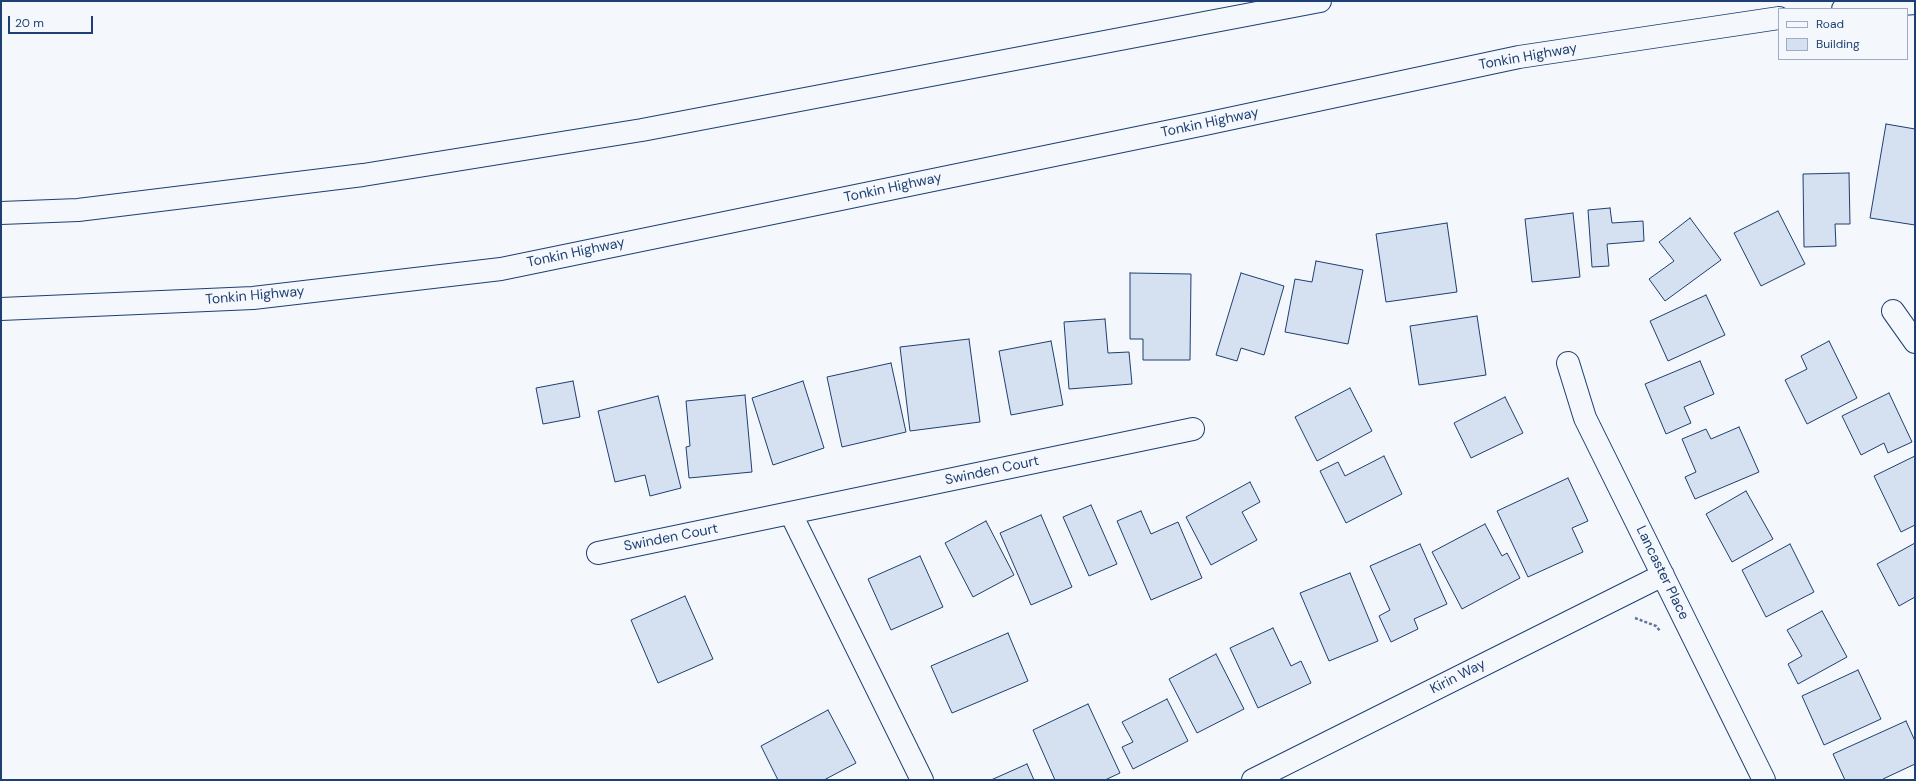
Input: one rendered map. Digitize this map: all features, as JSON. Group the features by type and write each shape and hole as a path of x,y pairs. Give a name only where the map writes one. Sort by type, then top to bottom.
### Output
{"main road":[{"path":"1,213 78,210 363,175 642,130 1320,1"},
{"path":"1855,8 1915,3"},
{"name":"Tonkin Highway","path":"1,309 253,298 501,268 1205,124 1519,56 1778,18"},
{"path":"1893,311 1915,342"},
{"name":"Lancaster Place","path":"1568,363 1585,418 1764,780"},
{"name":"Swinden Court","path":"598,553 1193,429"},
{"path":"791,514 922,780"},
{"name":"Kirin Way","path":"1253,780 1663,575"}],"building":[{"path":"1886,124 1915,129 1915,225 1870,218"},
{"path":"1849,173 1850,224 1835,224 1836,246 1804,247 1803,174"},
{"path":"1610,208 1612,223 1643,221 1644,241 1607,244 1609,266 1592,267 1588,210"},
{"path":"1778,211 1805,264 1761,286 1734,233"},
{"path":"1573,213 1580,277 1532,282 1525,219"},
{"path":"1690,218 1721,260 1665,301 1649,279 1674,261 1659,242"},
{"path":"1447,223 1457,292 1386,302 1376,234"},
{"path":"1316,261 1363,270 1348,344 1285,332 1295,279 1312,282"},
{"path":"1130,273 1191,274 1190,360 1143,360 1143,339 1130,339"},
{"path":"1241,273 1284,286 1264,355 1241,348 1237,361 1216,355"},
{"path":"1706,295 1725,335 1668,361 1650,321"},
{"path":"1477,316 1486,375 1419,385 1410,326"},
{"path":"1105,319 1108,353 1129,352 1132,384 1069,389 1064,322"},
{"path":"969,339 980,422 910,431 900,347"},
{"path":"1051,341 1063,405 1011,415 999,351"},
{"path":"1829,341 1857,398 1807,424 1785,380 1807,369 1801,356"},
{"path":"1700,361 1714,394 1684,407 1691,423 1666,434 1645,384"},
{"path":"891,363 906,432 842,447 827,377"},
{"path":"573,381 580,417 543,424 536,388"},
{"path":"803,381 824,448 773,465 752,398"},
{"path":"1350,388 1372,431 1317,461 1295,417"},
{"path":"1889,393 1912,442 1888,453 1884,443 1861,455 1842,416"},
{"path":"745,395 752,472 689,478 686,447 690,446 686,401"},
{"path":"658,396 681,488 650,496 645,475 615,482 598,411"},
{"path":"1505,397 1523,433 1471,458 1454,423"},
{"path":"1739,427 1759,472 1695,499 1685,477 1696,472 1682,439 1706,429 1711,439"},
{"path":"1384,456 1402,494 1346,523 1320,471 1338,462 1345,476"},
{"path":"1915,456 1915,525 1901,532 1874,476"},
{"path":"1568,478 1588,521 1572,528 1583,552 1528,577 1497,511"},
{"path":"1250,482 1260,502 1242,512 1257,540 1211,565 1186,517"},
{"path":"1746,491 1773,539 1732,562 1706,514"},
{"path":"1091,505 1117,564 1089,576 1063,517"},
{"path":"1141,511 1151,534 1178,522 1202,578 1151,600 1117,521"},
{"path":"1041,515 1072,587 1031,605 1000,533"},
{"path":"986,521 1014,575 973,597 945,543"},
{"path":"1485,524 1502,556 1507,553 1520,578 1462,609 1432,552"},
{"path":"1915,543 1915,597 1899,606 1877,564"},
{"path":"1420,544 1447,604 1414,619 1418,629 1391,642 1379,616 1390,610 1370,566"},
{"path":"1790,544 1814,592 1766,617 1742,570"},
{"path":"920,556 943,607 891,630 868,579"},
{"path":"1350,573 1378,641 1329,661 1300,593"},
{"path":"685,596 713,659 658,683 631,620"},
{"path":"1822,611 1847,657 1798,684 1788,664 1802,656 1787,630"},
{"path":"1273,628 1291,666 1301,661 1311,683 1258,708 1230,648"},
{"path":"1008,633 1028,681 952,713 931,666"},
{"path":"1216,654 1244,709 1197,733 1169,679"},
{"path":"1858,670 1881,719 1824,745 1802,696"},
{"path":"1167,699 1188,741 1133,769 1122,747 1133,742 1122,722"},
{"path":"1088,704 1120,773 1105,780 1055,780 1033,730"},
{"path":"828,710 856,763 824,780 778,780 761,746"},
{"path":"1906,721 1915,741 1915,764 1883,779 1884,780 1845,780 1833,754"},
{"path":"1027,764 1034,780 991,780"}]}
